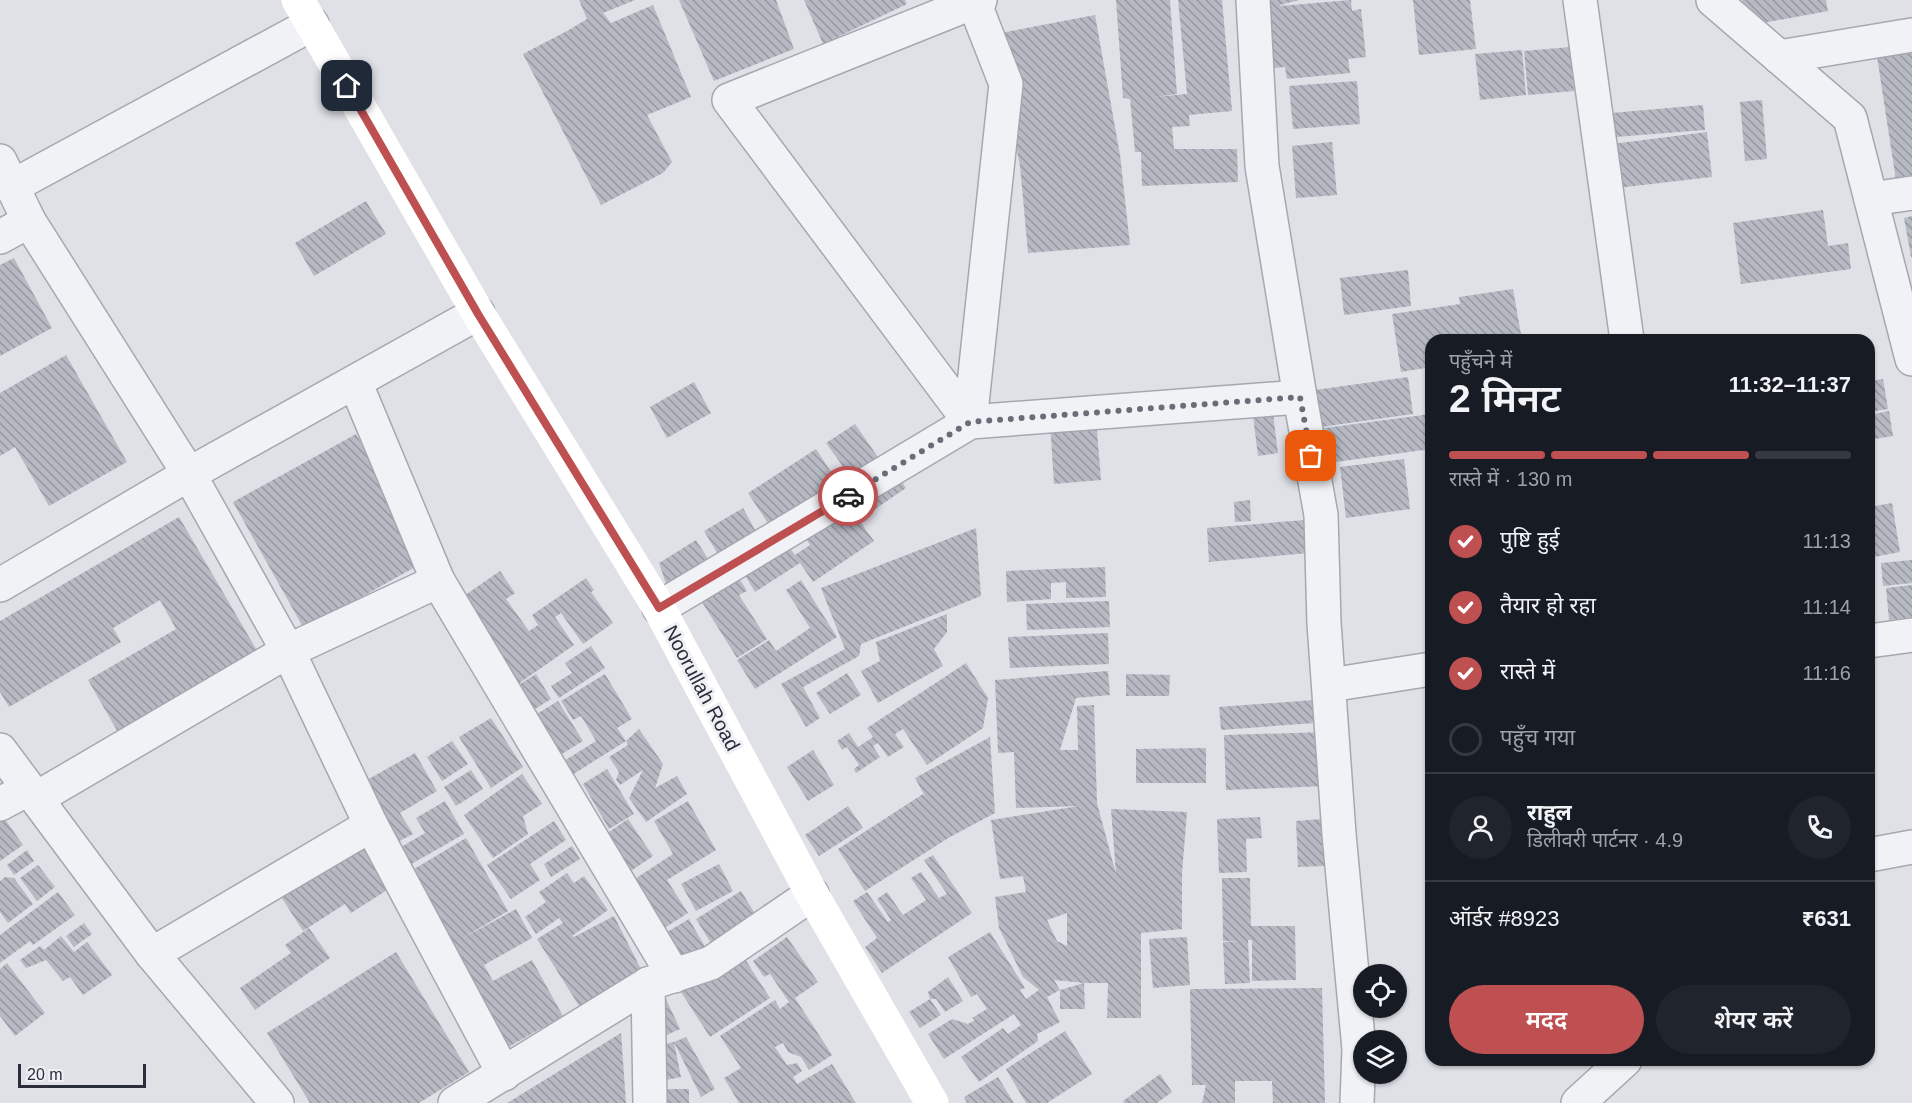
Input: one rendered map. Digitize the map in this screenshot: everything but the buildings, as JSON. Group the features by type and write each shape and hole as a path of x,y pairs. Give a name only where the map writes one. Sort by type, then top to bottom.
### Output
{"main road":[{"name":"Noorullah Road","path":"305,12 478,314 659,608 812,894 932,1103"}],"street":[{"path":"1253,0 1262,166 1321,515 1324,623 1339,834 1359,1049 1357,1103"},
{"path":"1580,0 1626,334"},
{"path":"1713,0 1850,118 1912,359"},
{"path":"976,1 1006,84 970,422 729,100 976,1"},
{"path":"305,12 7,174 29,221 189,474 288,651 371,825 504,1074"},
{"path":"1779,57 1912,34"},
{"path":"1871,199 1912,193"},
{"path":"0,237 29,221"},
{"path":"0,585 189,474 478,314"},
{"path":"355,382 438,581 661,980 650,1103"},
{"path":"659,608 970,422 1300,397"},
{"path":"0,804 32,793 288,651 438,581"},
{"path":"1875,639 1912,634"},
{"path":"1330,685 1425,670"},
{"path":"0,750 152,954 276,1103"},
{"path":"152,954 371,825"},
{"path":"1875,854 1912,847"},
{"path":"455,1103 661,980 711,963 812,894"},
{"path":"1578,1103 1618,1066"}],"way so far":[{"path":"848,496 970,422 1300,397 1311,456"}],"route":[{"path":"347,86 478,314 659,608 848,496"}]}
